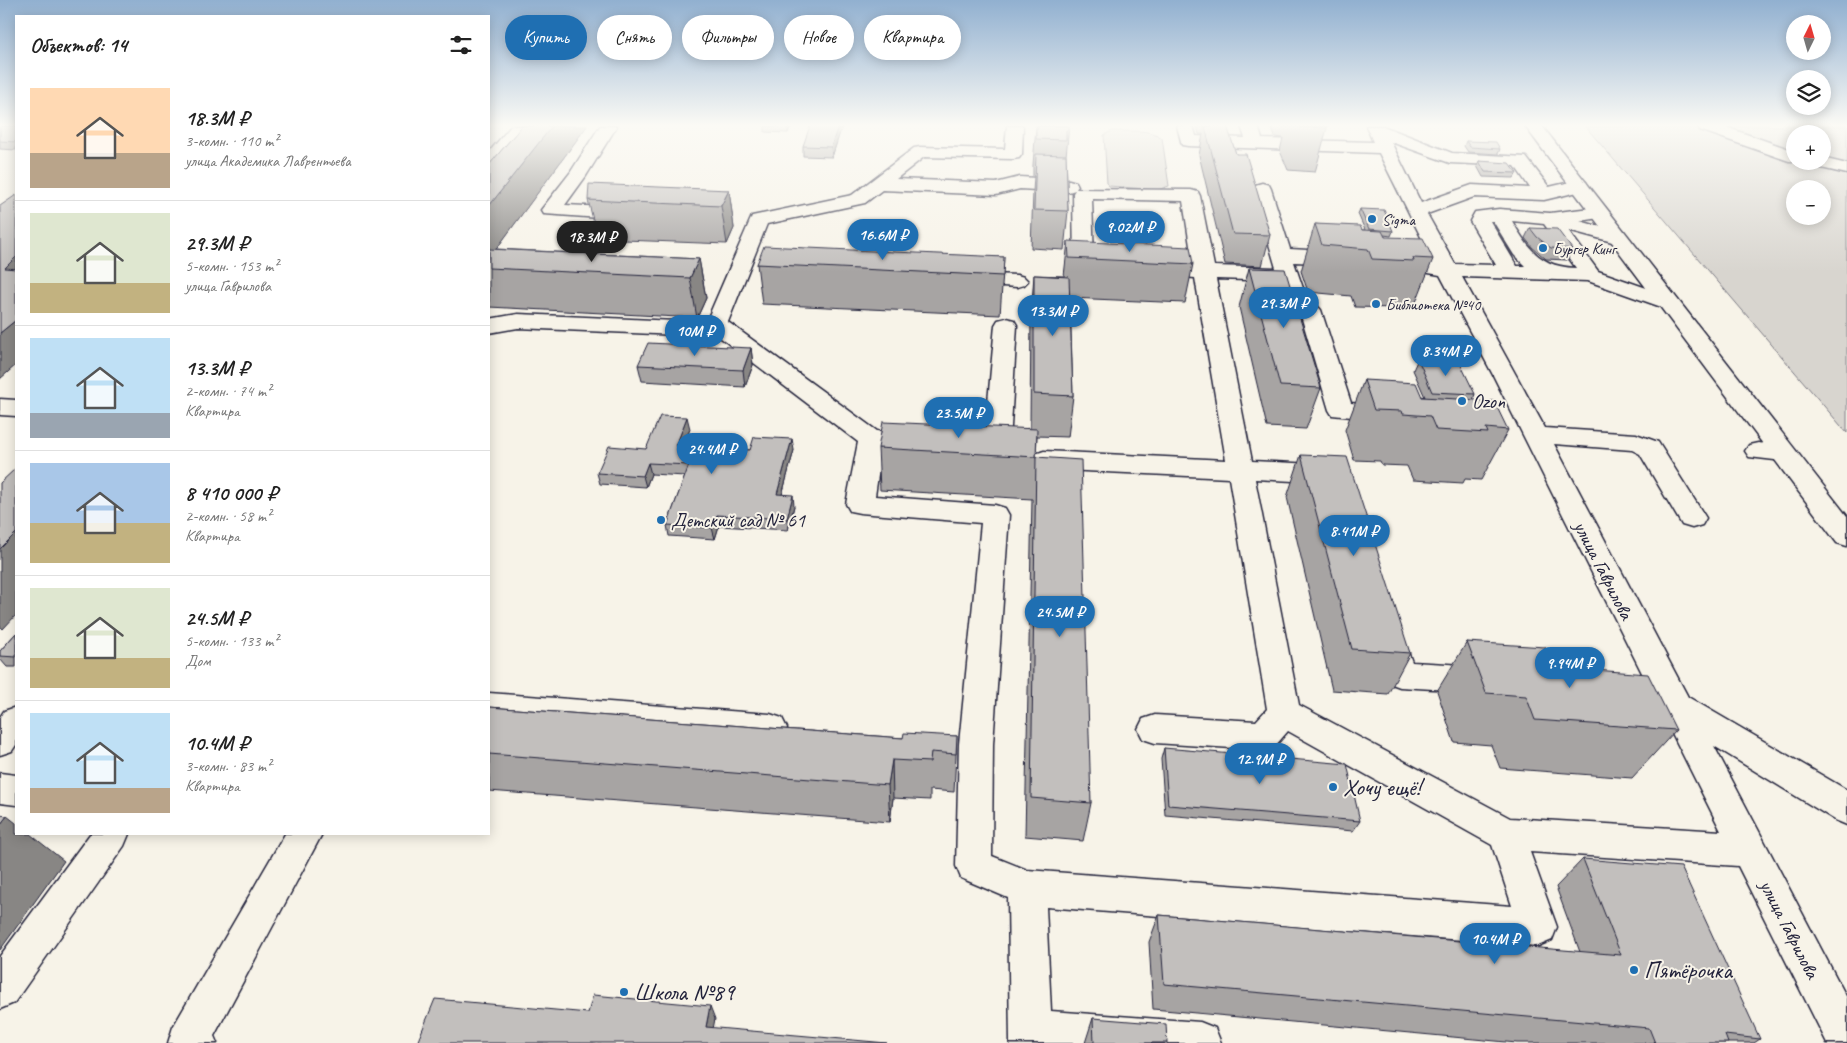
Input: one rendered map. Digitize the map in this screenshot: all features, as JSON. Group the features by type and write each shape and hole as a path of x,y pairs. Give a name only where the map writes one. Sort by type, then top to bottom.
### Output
{"street":[{"path":"578,175 551,210 650,215"},
{"path":"716,324 735,278 749,220 858,198 890,175"},
{"name":"улица Гаврилова","path":"1398,175 1448,270 1515,376 1531,428 1847,1040"},
{"path":"1461,175 1472,192"},
{"path":"1484,175 1496,192"},
{"path":"1507,175 1520,193"},
{"path":"1530,175 1544,194"},
{"path":"1570,175 1667,303 1770,452 1847,536"},
{"path":"877,184 996,189 1020,183 1067,185 1082,193 1190,196 1284,713"},
{"path":"1416,211 1472,192 1544,194 1579,186"},
{"path":"1262,189 1294,293 1310,310 1341,410 1410,414"},
{"path":"1082,193 1084,267 1204,272 1369,260 1408,262 1448,270 1591,275 1667,303"},
{"path":"1547,219 1598,213"},
{"path":"1492,215 1517,244 1526,259 1546,270 1571,270 1575,267 1576,262 1547,219"},
{"path":"1510,272 1480,221 1482,216 1547,219 1616,237"},
{"path":"1547,219 1591,275"},
{"path":"948,278 1017,281"},
{"path":"490,326 518,321 700,329 716,324"},
{"path":"716,324 870,445 909,447"},
{"path":"1006,325 997,444 958,449 1020,459 1338,474 1344,493"},
{"path":"0,391 15,392"},
{"path":"0,407 15,408"},
{"path":"1500,420 1531,428 1636,442 1649,448 1692,518"},
{"path":"870,445 860,504 995,515 961,743 974,866 1026,888 1538,927 1506,834"},
{"path":"1379,607 1400,674 1505,680"},
{"path":"1634,688 1670,699 1847,809"},
{"path":"490,706 797,730"},
{"path":"1155,729 1263,736 1284,713"},
{"path":"1284,713 1506,834 1749,850"},
{"path":"0,788 15,790"},
{"path":"0,989 110,835"},
{"path":"196,1043 188,1042 303,835"},
{"path":"1026,888 1031,1037 1200,1043"}],"shaded area":[{"path":"1106,175 1167,175 1169,186 1157,190 1109,186"},
{"path":"1627,175 1847,175 1847,433"}],"building":[{"path":"490,175 514,175 490,205"},
{"path":"1035,175 1067,175 1068,211 1034,210"},
{"path":"1217,175 1252,175 1270,235 1233,234"},
{"path":"589,184 729,190 721,206 588,200"},
{"path":"15,196 15,258 5,268 15,269 15,321 0,333 0,206"},
{"path":"1360,209 1384,210 1393,231 1369,229"},
{"path":"1315,224 1360,226 1362,230 1382,231 1385,237 1423,238 1433,259 1413,258 1414,261 1372,259 1368,249 1322,245"},
{"path":"1530,228 1557,229 1572,249 1551,248 1537,237"},
{"path":"1068,241 1190,247 1193,264 1069,258"},
{"path":"764,246 1004,257 1003,276 757,264"},
{"path":"490,249 699,259 690,278 490,268"},
{"path":"1249,268 1285,269 1321,388 1280,386"},
{"path":"1034,275 1069,277 1073,396 1034,394"},
{"path":"648,343 751,348 743,370 638,365"},
{"path":"1418,359 1459,361 1475,394 1432,392"},
{"path":"1364,380 1416,383 1422,397 1494,401 1508,430 1486,428 1488,433 1436,430 1430,416 1403,414 1402,411 1374,410"},
{"path":"660,416 687,417 676,446 750,450 754,437 792,439 777,494 793,495 787,519 717,515 712,528 667,525 689,465 648,463 643,476 597,473 609,446 646,449"},
{"path":"883,422 1037,429 1036,457 878,448"},
{"path":"1301,455 1347,457 1410,653 1352,649"},
{"path":"1036,457 1081,460 1091,803 1031,798"},
{"path":"15,469 15,534 0,549 0,483"},
{"path":"15,634 15,657 0,656 0,651"},
{"path":"1467,642 1545,647 1554,667 1648,674 1676,730 1535,720 1526,696 1486,693"},
{"path":"490,707 903,738 904,733 957,736 956,754 931,752 930,762 892,760 888,785 490,754"},
{"path":"1164,748 1347,764 1360,821 1168,805"},
{"path":"0,815 7,816 0,825"},
{"path":"1583,859 1681,867 1760,1039 1725,1035 1728,1043 1655,1043 1649,1028 1164,984 1159,915 1621,955"},
{"path":"593,995 710,1006 706,1027 887,1043 417,1043 435,999 588,1013"},
{"path":"1093,1018 1166,1024 1167,1043 1094,1043"}],"place":[{"name":"Sigma","path":"1372,219"},
{"name":"Бургер Кинг","path":"1543,248"},
{"name":"Библиотека №40","path":"1376,304"},
{"name":"Ozon","path":"1462,401"},
{"name":"Детский сад № 61","path":"661,520"},
{"name":"Хочу ещё!","path":"1333,787"},
{"name":"Пятёрочка","path":"1634,970"},
{"name":"Школа №89","path":"624,992"}]}
